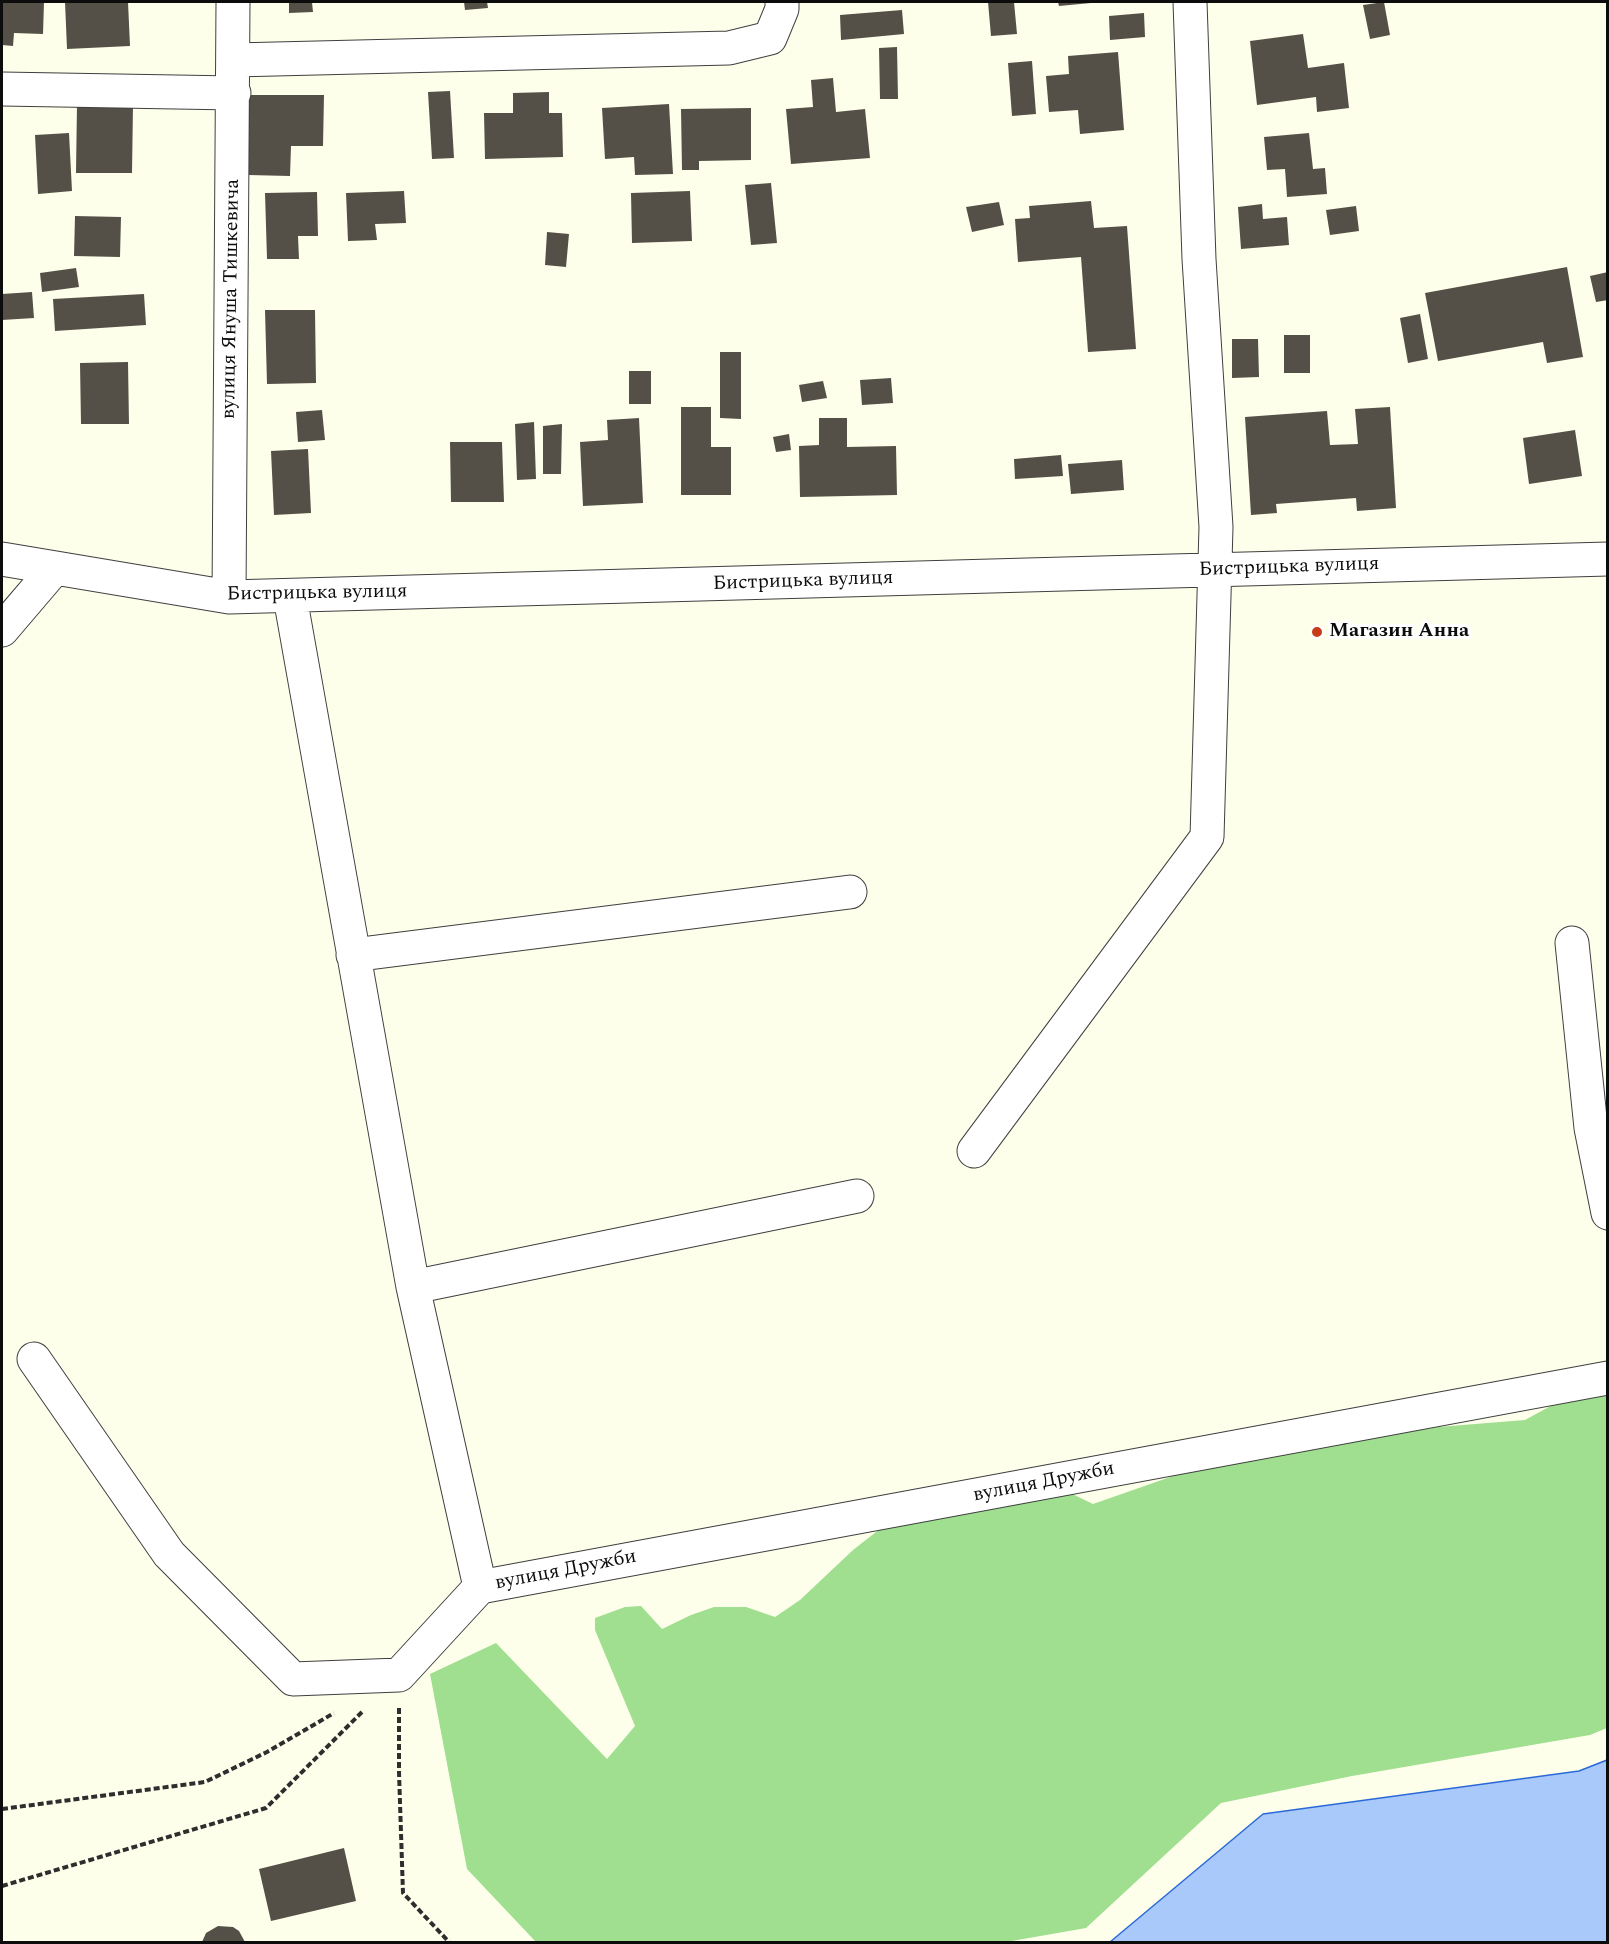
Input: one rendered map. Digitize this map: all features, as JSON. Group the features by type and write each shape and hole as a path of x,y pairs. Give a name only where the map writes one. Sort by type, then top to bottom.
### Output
{"street":[{"name":"вулиця Януша Тишкевича","path":"229,597 233,2"},
{"path":"234,60 729,48 770,38 782,9 782,2"},
{"path":"974,1151 1207,837 1216,527 1199,259 1190,2"},
{"path":"2,89 234,93"},
{"name":"Бистрицька вулиця","path":"2,559 229,597 290,597 1608,559"},
{"path":"2,630 54,569"},
{"path":"34,1359 169,1554 293,1678 399,1675 480,1587 413,1287 290,597"},
{"path":"353,955 850,892"},
{"path":"1572,943 1591,1128 1608,1213"},
{"path":"413,1287 857,1196"},
{"name":"вулиця Дружби","path":"480,1587 1608,1378"}],"path":[{"path":"2,1886 266,1808 399,1675"},
{"path":"399,1675 403,1893 449,1942"},
{"path":"2,1809 205,1782 267,1752 338,1710"}],"green space":[{"path":"1607,1389 1607,1728 1590,1735 1352,1776 1221,1803 1086,1928 1006,1942 536,1942 467,1869 430,1674 496,1643 607,1759 635,1726 595,1630 595,1618 625,1607 641,1606 662,1629 714,1607 746,1607 775,1617 800,1600 853,1550 885,1525 1064,1490 1093,1504 1176,1475 1265,1455 1438,1427 1525,1420 1569,1396"}],"water":[{"path":"1607,1760 1607,1942 1110,1942 1263,1814 1579,1771"}],"building":[{"path":"2,2 44,2 43,34 14,33 13,46 2,45"},
{"path":"65,2 128,2 130,46 67,49"},
{"path":"289,2 312,2 313,12 289,13"},
{"path":"464,2 487,2 488,8 465,10"},
{"path":"988,2 1014,2 1017,34 991,36"},
{"path":"1058,2 1091,2 1091,3 1059,6"},
{"path":"1384,2 1390,35 1370,39 1363,5"},
{"path":"902,10 904,34 841,40 840,15"},
{"path":"1144,13 1145,37 1110,40 1109,16"},
{"path":"1303,34 1308,68 1344,63 1349,108 1317,112 1316,97 1257,105 1250,41"},
{"path":"897,47 898,99 880,99 879,48"},
{"path":"1118,52 1124,130 1080,134 1078,110 1049,112 1046,76 1069,74 1068,56"},
{"path":"1032,61 1036,114 1012,116 1008,63"},
{"path":"833,78 836,112 865,109 870,158 791,164 786,109 813,107 811,80"},
{"path":"450,91 454,158 432,159 428,92"},
{"path":"549,92 549,113 562,113 563,157 485,159 484,113 513,113 513,93"},
{"path":"249,95 324,95 323,146 291,146 290,176 248,175"},
{"path":"77,104 133,105 132,173 76,173"},
{"path":"669,104 673,174 635,175 634,157 605,159 602,108"},
{"path":"751,108 751,160 699,161 699,170 682,170 681,109"},
{"path":"69,133 72,191 38,194 35,135"},
{"path":"1309,133 1313,169 1325,168 1327,194 1287,197 1285,169 1267,170 1264,137"},
{"path":"771,183 777,243 751,245 745,185"},
{"path":"404,191 406,223 375,224 377,240 348,241 346,193"},
{"path":"690,191 692,241 632,243 631,193"},
{"path":"317,192 318,236 298,236 299,259 267,259 265,193"},
{"path":"1091,201 1094,228 1127,226 1136,349 1088,352 1081,257 1018,262 1015,219 1030,218 1029,206"},
{"path":"999,202 1004,225 972,232 966,207"},
{"path":"1262,204 1263,219 1287,217 1289,245 1241,249 1238,207"},
{"path":"1356,206 1359,231 1330,235 1326,210"},
{"path":"75,216 121,217 120,257 74,256"},
{"path":"547,232 569,234 566,267 545,265"},
{"path":"1567,267 1583,357 1547,363 1543,342 1438,361 1425,293"},
{"path":"76,268 79,287 42,292 40,273"},
{"path":"1608,272 1608,300 1596,302 1590,276"},
{"path":"32,292 34,318 2,320 2,294"},
{"path":"144,294 146,325 55,331 53,299"},
{"path":"265,310 315,310 316,383 267,384"},
{"path":"1420,314 1428,359 1408,363 1400,318"},
{"path":"1284,335 1310,335 1310,373 1284,373"},
{"path":"1232,339 1258,339 1259,377 1232,378"},
{"path":"720,352 741,352 741,419 720,418"},
{"path":"128,362 129,424 81,424 80,363"},
{"path":"629,371 651,371 651,404 629,404"},
{"path":"891,378 893,403 862,405 860,380"},
{"path":"823,381 827,398 802,402 799,385"},
{"path":"681,407 711,407 711,447 731,447 731,495 681,495"},
{"path":"1390,407 1396,508 1357,511 1356,498 1276,504 1277,513 1251,515 1245,417 1327,411 1330,445 1358,444 1355,409"},
{"path":"322,410 325,440 298,442 296,412"},
{"path":"639,418 643,503 583,506 580,442 608,440 607,420"},
{"path":"819,418 847,418 847,447 896,446 897,495 800,497 799,446 819,445"},
{"path":"534,422 536,479 517,480 515,424"},
{"path":"562,424 561,474 543,474 543,426"},
{"path":"1575,430 1582,476 1529,484 1523,438"},
{"path":"789,434 791,450 776,452 773,437"},
{"path":"450,442 502,442 504,502 451,502"},
{"path":"308,449 311,513 274,515 271,451"},
{"path":"1061,455 1063,476 1015,479 1014,459"},
{"path":"1122,460 1124,490 1071,494 1068,464"},
{"path":"344,1848 356,1901 271,1921 259,1869"},
{"path":"218,1926 233,1927 239,1931 245,1942 202,1942 206,1933"}],"place":[{"name":"Магазин Анна","path":"1317,632"}]}
